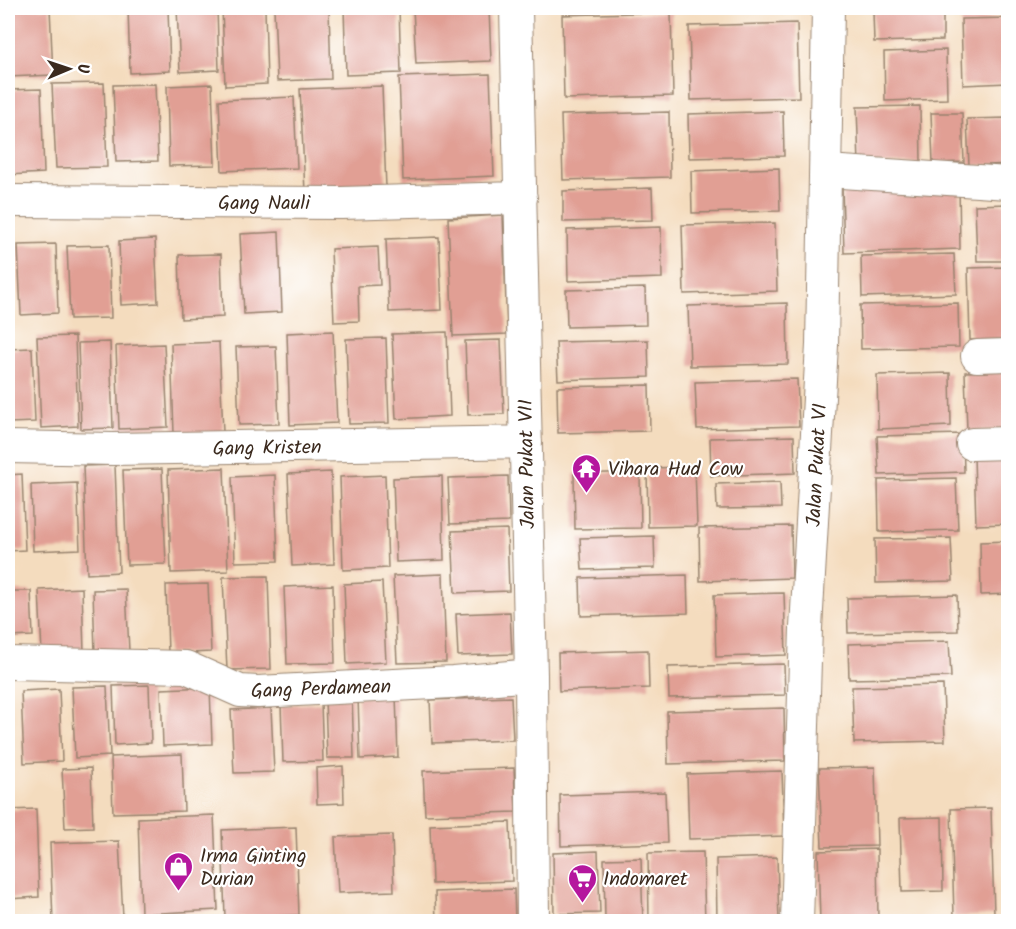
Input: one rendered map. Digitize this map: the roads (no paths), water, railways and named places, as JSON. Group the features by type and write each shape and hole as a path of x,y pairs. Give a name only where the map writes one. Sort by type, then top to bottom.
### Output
{"street":[{"name":"Jalan Pukat VII","path":"516,8 531,675 533,921"},
{"name":"Jalan Pukat VI","path":"797,921 806,628 822,345 827,171 828,8"},
{"path":"827,171 1008,183"},
{"name":"Gang Nauli","path":"8,201 341,202 521,198"},
{"path":"977,356 1008,355"},
{"name":"Gang Kristen","path":"8,447 113,449 526,442"},
{"path":"972,444 1008,443"},
{"name":"Gang Perdamean","path":"8,663 186,667 240,691 258,692 531,675"}],"place":[{"name":"Vihara Hud Cow","path":"587,494"},
{"name":"Irma Ginting Durian","path":"179,892"},
{"name":"Indomaret","path":"582,904"}]}
